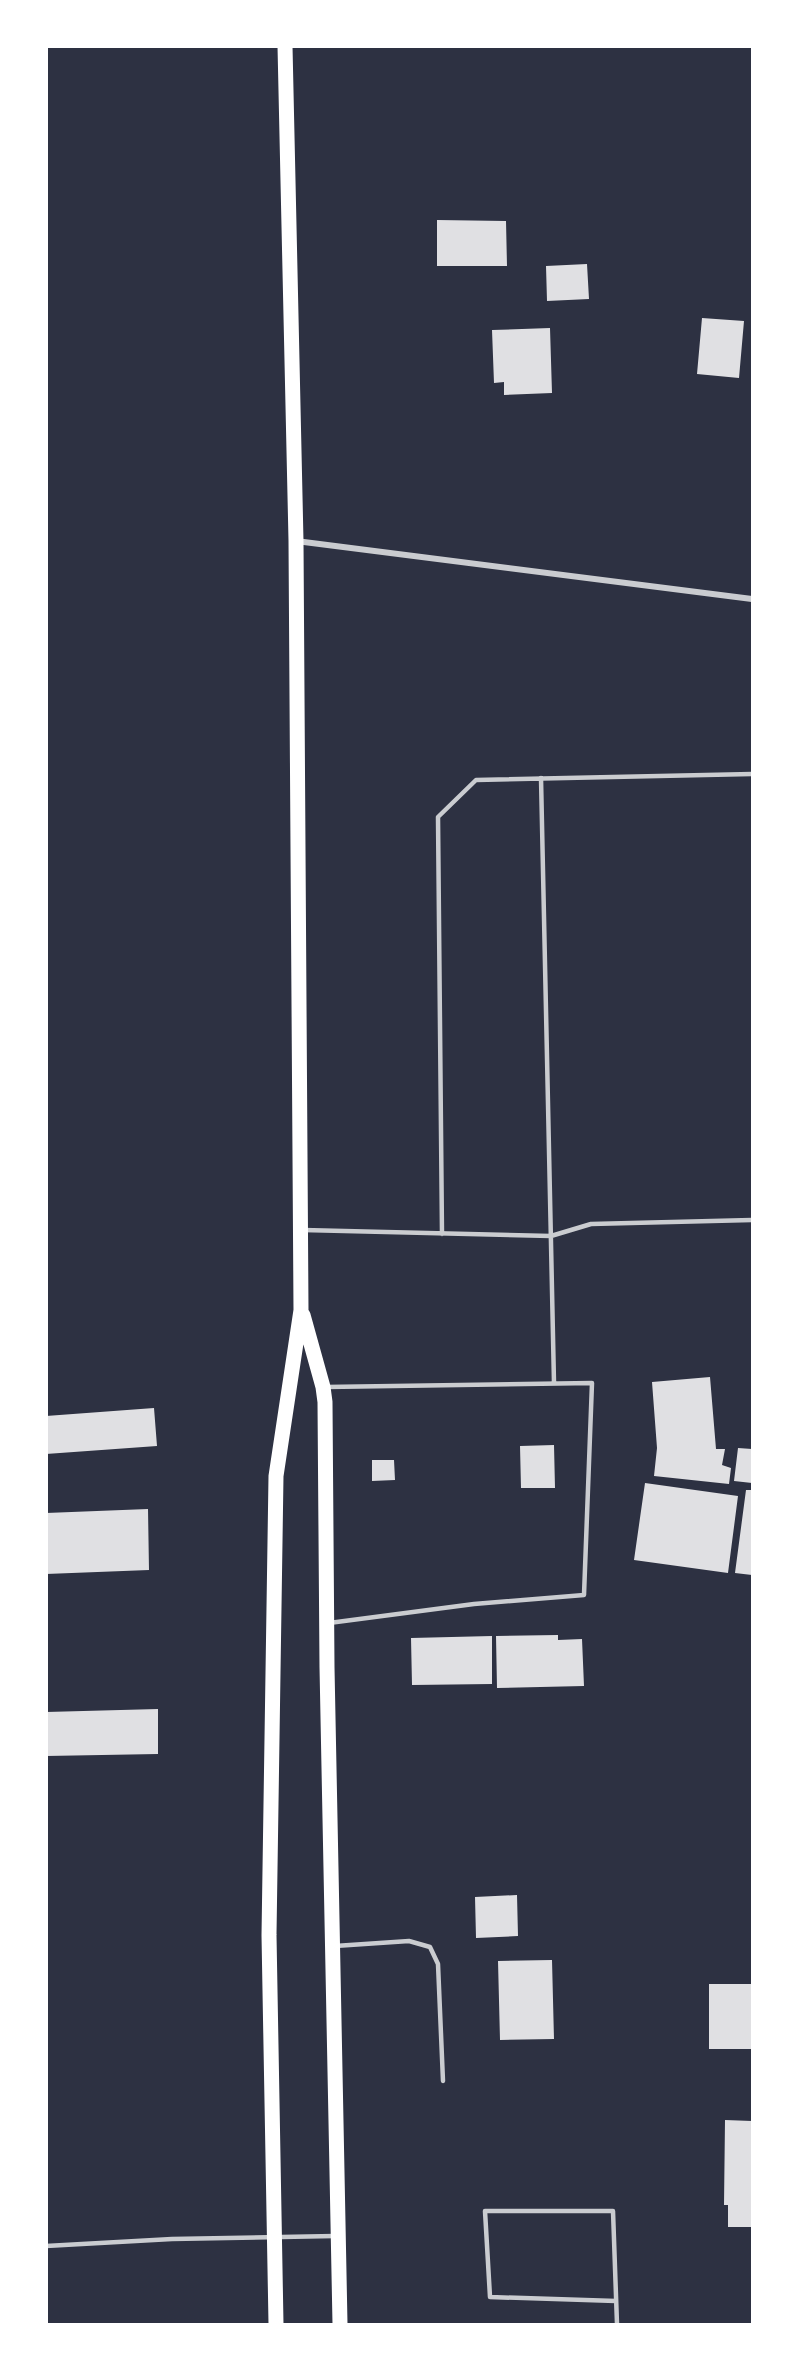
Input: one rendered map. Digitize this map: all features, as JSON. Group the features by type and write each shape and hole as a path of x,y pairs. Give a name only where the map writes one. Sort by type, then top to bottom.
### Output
{"main road":[{"path":"276,2325 269,1923 276,1476 301,1310 296,541 285,46"},
{"path":"301,1310 324,1387 326,1624 340,2325"}],"street":[{"path":"296,541 753,599"}],"lane":[{"path":"442,1234 438,817 476,780 753,774"},
{"path":"541,778 554,1383"},
{"path":"300,1230 551,1236 591,1224 753,1220"},
{"path":"324,1387 390,1384 592,1383 584,1595 474,1605 326,1624"},
{"path":"333,1946 409,1941 430,1947 438,1964 443,2081"},
{"path":"616,2301 490,2297 485,2211 613,2211 617,2325"},
{"path":"46,2246 338,2236"}],"building":[{"path":"437,220 506,221 507,266 437,266"},
{"path":"587,264 589,299 547,301 546,266"},
{"path":"702,318 744,321 739,378 697,374"},
{"path":"550,328 552,393 504,395 504,382 494,383 492,330"},
{"path":"710,1377 716,1449 725,1449 722,1465 731,1468 729,1484 654,1476 657,1448 652,1382"},
{"path":"154,1408 157,1446 46,1454 46,1416"},
{"path":"554,1445 555,1488 521,1488 520,1446"},
{"path":"738,1448 752,1449 752,1483 734,1481"},
{"path":"372,1460 394,1460 395,1480 372,1481"},
{"path":"645,1483 738,1496 728,1573 634,1560"},
{"path":"746,1490 752,1490 752,1575 735,1573"},
{"path":"148,1509 149,1570 46,1574 46,1513"},
{"path":"558,1635 558,1640 582,1639 584,1686 497,1688 496,1636"},
{"path":"492,1636 492,1684 412,1685 411,1638"},
{"path":"158,1709 158,1754 46,1756 46,1712"},
{"path":"517,1895 518,1936 476,1938 475,1897"},
{"path":"552,1960 554,2039 500,2040 498,1961"},
{"path":"709,1984 752,1984 752,2049 709,2049"},
{"path":"725,2120 752,2121 752,2227 728,2227 728,2205 724,2205"}]}
